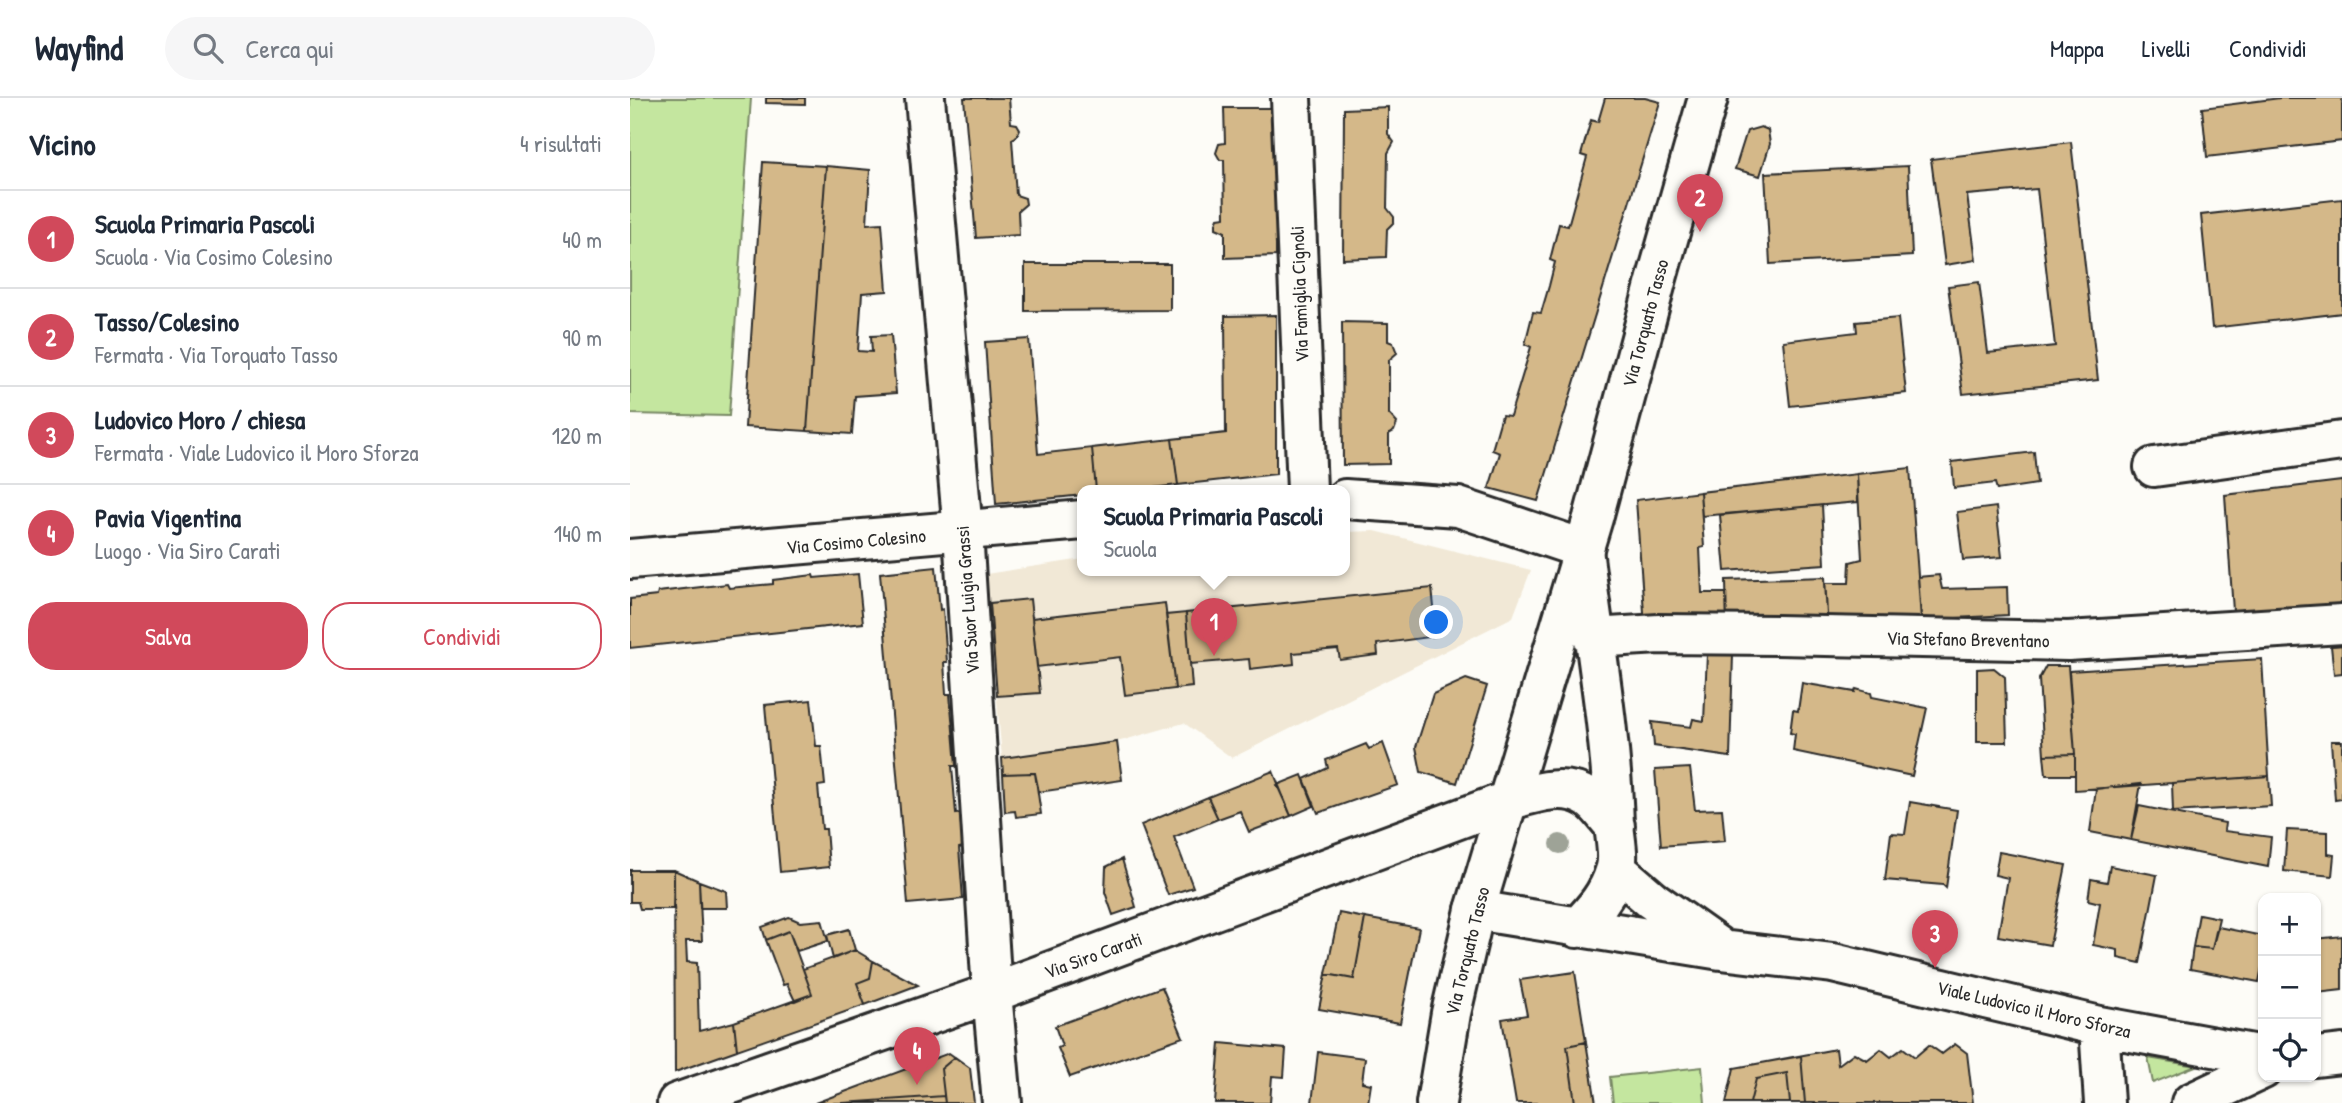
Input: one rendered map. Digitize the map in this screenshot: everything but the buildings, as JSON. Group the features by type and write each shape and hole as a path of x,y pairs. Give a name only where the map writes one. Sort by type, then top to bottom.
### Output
{"street":[{"name":"Via Suor Luigia Grassi","path":"925,98 963,532 992,993 1002,1103"},
{"name":"Via Famiglia Cignoli","path":"1291,98 1307,485"},
{"name":"Via Torquato Tasso","path":"1436,1103 1451,1013 1475,909 1583,549 1708,98"},
{"path":"2154,467 2342,441"},
{"path":"1350,499 1458,507 1583,549"},
{"name":"Via Cosimo Colesino","path":"630,559 1077,521"},
{"name":"Via Torquato Tasso","path":"1583,549 1593,638 1607,713 1616,869"},
{"name":"Via Stefano Breventano","path":"1593,638 1777,635 2068,641 2342,624"},
{"path":"1507,801 1542,791 1573,791 1588,798 1615,826"},
{"name":"Via Siro Carati","path":"677,1103 992,993 1507,801"},
{"path":"1577,928 1601,903 1616,869"},
{"name":"Viale Ludovico il Moro Sforza","path":"1616,869 1652,900 1721,950"},
{"name":"Viale Ludovico il Moro Sforza","path":"1475,909 1721,950 1833,963 2099,1026 2258,1055"},
{"path":"2099,1026 2104,1103"},
{"path":"2321,1056 2342,1054"},
{"path":"2190,1103 2258,1071"}],"shaded area":[{"path":"1375,531 1531,570 1513,617 1232,758 1184,723 1117,742 1002,758 986,574 1077,560 1077,576 1350,576 1350,532"}],"green space":[{"path":"630,98 751,98 729,416 630,414"},
{"path":"2148,1058 2196,1066 2153,1083"},
{"path":"1702,1067 1705,1103 1613,1103 1610,1077"}],"place":[{"name":"Tasso/Colesino","path":"1700,232"},
{"name":"Scuola Primaria Pascoli","path":"1214,656"},
{"name":"Ludovico Moro / chiesa","path":"1935,968"},
{"name":"Pavia Vigentina","path":"917,1085"}]}
